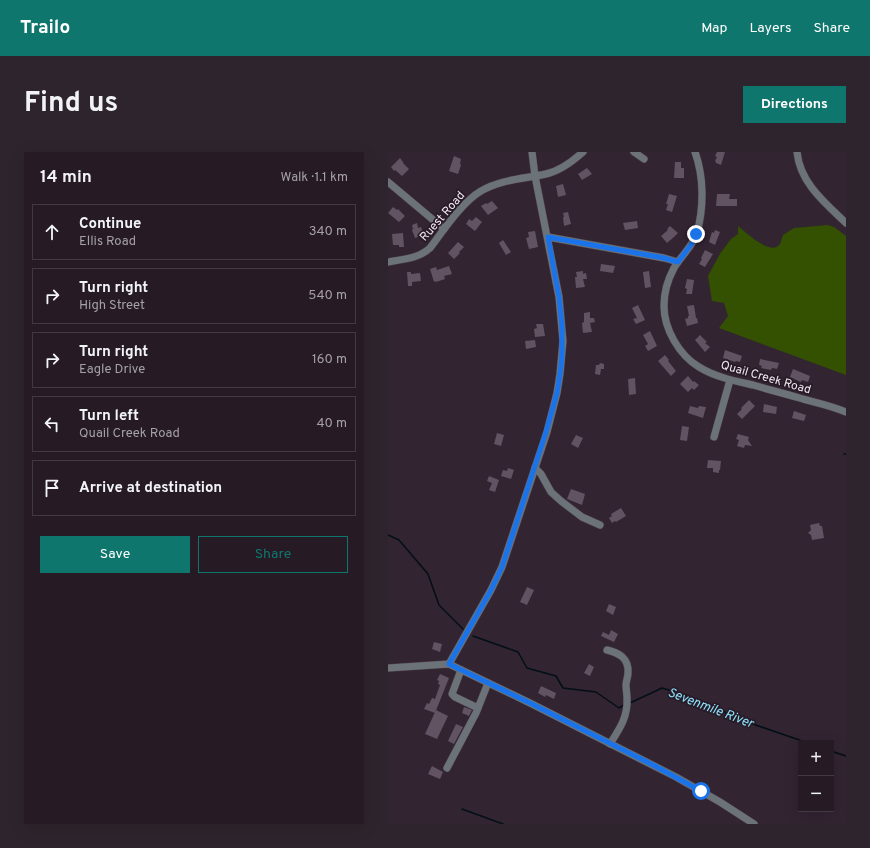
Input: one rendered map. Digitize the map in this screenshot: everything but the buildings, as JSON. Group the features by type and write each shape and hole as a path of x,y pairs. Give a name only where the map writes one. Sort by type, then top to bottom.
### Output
{"street":[{"path":"449,664 491,590 502,567 549,425 560,374 563,341 561,312 548,237 535,176 532,152"},
{"name":"Ruest Road","path":"388,262 420,255 430,248 463,206 479,192 498,183 547,174 570,162 583,152"},
{"path":"634,152 644,159"},
{"name":"Quail Creek Road","path":"695,152 699,164 702,198 696,234 693,242 678,262 670,276 665,294 665,316 677,345 698,367 730,380 829,406 846,412"},
{"path":"797,152 798,160 805,178 812,189 820,199 846,223"},
{"path":"388,182 444,229"},
{"path":"548,237 664,258 678,262"},
{"path":"714,438 730,380"},
{"path":"535,468 541,474 551,492 560,501 582,517 600,525"},
{"path":"607,650 617,653 624,658 627,664 628,673 626,685 627,713 623,724 610,744"},
{"path":"388,668 449,664 692,786 754,824"},
{"path":"461,670 452,694 455,698 478,708"},
{"path":"447,768 478,708 488,683"}],"green space":[{"path":"828,225 834,227 846,236 846,375 719,328 728,316 724,303 712,301 708,276 721,252 731,239 738,234 738,226 752,238 771,248 780,244 783,235 794,228"}],"waterway":[{"name":"Sevenmile River","path":"388,535 399,540 428,574 439,605 463,629"},
{"name":"Sevenmile River","path":"473,636 518,652 527,668 556,676 563,688 596,692 619,708 624,705"},
{"name":"Sevenmile River","path":"630,703 662,688 689,696 747,722 799,740"},
{"name":"Sevenmile River","path":"834,752 846,756"},
{"path":"462,809 503,824"}],"route":[{"path":"696,234 693,242 678,262 664,258 548,237 559,297 563,341 557,393 553,410 502,567 491,590 449,664 530,703 701,791"}]}
